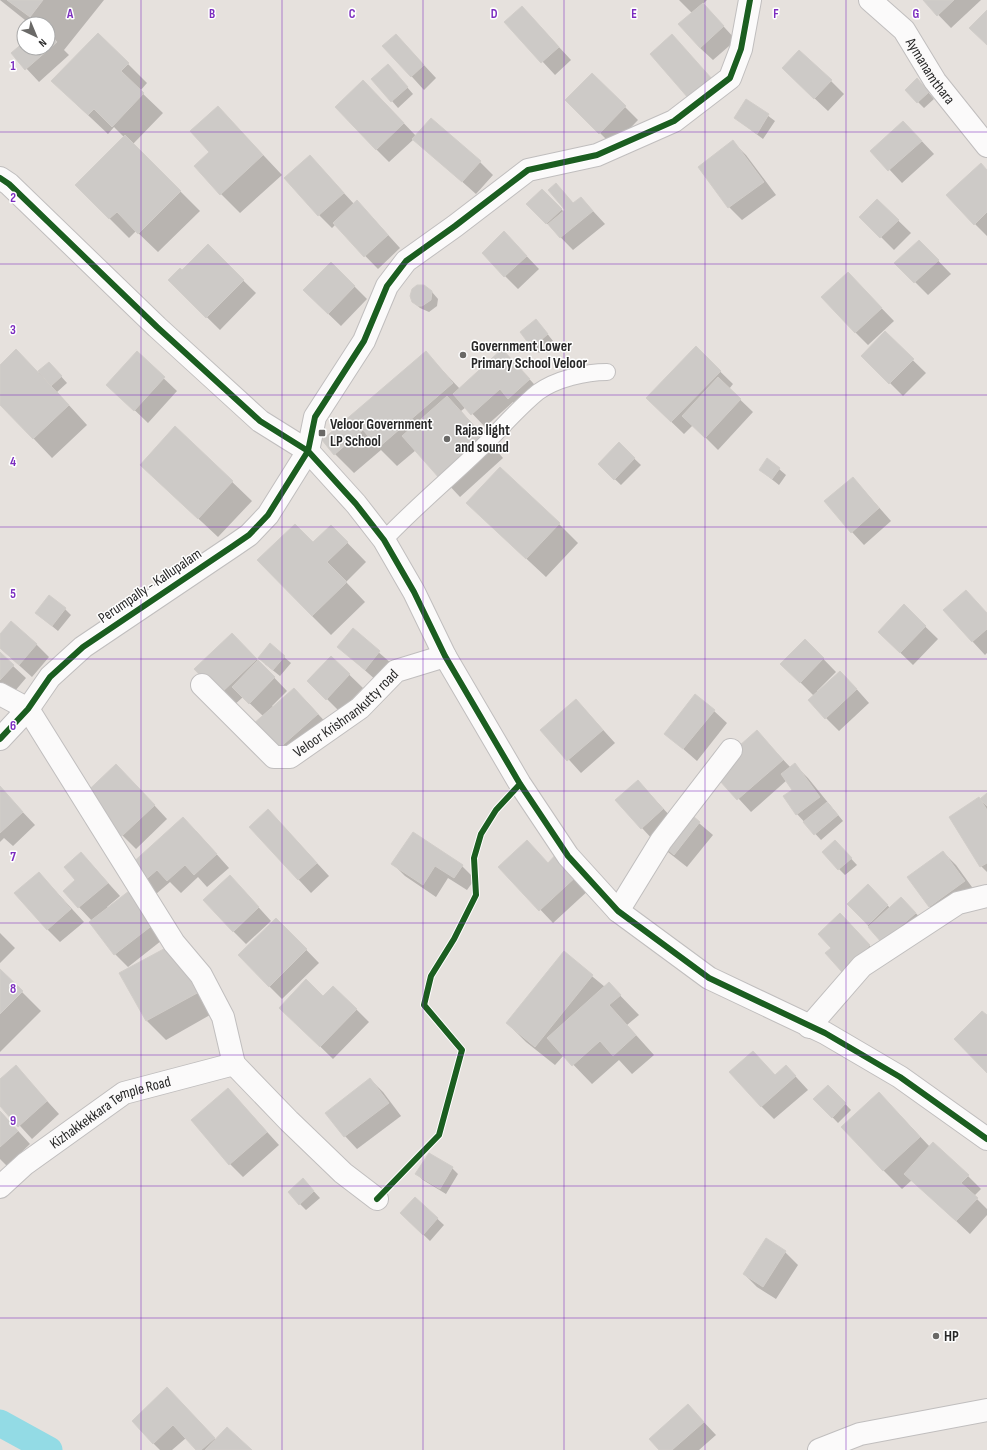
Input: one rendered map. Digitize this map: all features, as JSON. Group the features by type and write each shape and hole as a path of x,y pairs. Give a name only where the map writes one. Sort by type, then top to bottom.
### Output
{"street":[{"path":"308,451 315,417 364,341 387,286 406,261 455,226 528,170 597,155 674,121 730,78 741,49 750,0"},
{"name":"Aymanamthara","path":"870,0 904,30 935,81 987,146"},
{"path":"0,178 9,184 157,327 260,421 308,451 356,504 384,540 414,592 445,656 520,784 568,856 618,911 709,978 809,1027 825,1033 900,1077 987,1138"},
{"name":"Perumpally - Kallupalam","path":"0,739 28,709 50,677 83,647 249,535 268,515 308,451"},
{"name":"Veloor Krishnankutty road","path":"202,685 274,757 290,757 360,708 396,670 445,656"},
{"path":"0,694 28,709 174,943 201,975 223,1017 234,1064 289,1121 343,1173 377,1199"},
{"path":"618,911 660,841 731,750"},
{"path":"809,1027 862,966 958,903 987,896"},
{"name":"Kizhakkekkara Temple Road","path":"3,1179 124,1093 234,1064"},
{"path":"819,1450 860,1434 987,1410"}],"lane":[{"path":"384,540 408,514 479,451 539,392 558,382 573,377 593,372 608,372"}],"building":[{"path":"7,0 43,0 31,16"},
{"path":"923,0 954,0 937,16"},
{"path":"703,3 724,26 700,48 678,24"},
{"path":"522,6 559,47 541,63 504,22"},
{"path":"987,10 987,45 969,28"},
{"path":"98,33 129,63 121,71 144,93 112,127 94,109 88,115 51,81"},
{"path":"396,34 424,65 411,77 382,46"},
{"path":"672,34 712,79 689,99 650,54"},
{"path":"16,49 16,56 41,56 25,70 11,53"},
{"path":"799,50 832,80 814,99 782,68"},
{"path":"388,64 408,87 391,102 371,79"},
{"path":"592,73 626,106 599,134 565,100"},
{"path":"917,78 929,92 917,103 905,90"},
{"path":"363,80 404,123 376,150 335,107"},
{"path":"746,99 769,114 757,134 734,118"},
{"path":"218,106 263,155 220,195 194,166 209,152 190,131"},
{"path":"431,118 481,161 462,182 412,139"},
{"path":"903,121 922,141 888,171 870,151"},
{"path":"125,135 181,191 138,234 117,212 109,219 75,185"},
{"path":"733,140 764,182 728,208 698,167"},
{"path":"310,155 344,193 318,216 284,178"},
{"path":"981,163 987,170 987,212 974,225 946,195"},
{"path":"556,183 573,203 581,197 593,211 560,238 548,224 565,210 548,190"},
{"path":"542,189 562,209 546,224 526,204"},
{"path":"877,199 899,220 880,238 859,217"},
{"path":"357,200 388,235 364,257 333,223"},
{"path":"504,231 527,256 504,277 482,253"},
{"path":"919,240 939,260 914,283 894,263"},
{"path":"208,244 244,280 206,318 168,280 180,268 182,270"},
{"path":"331,262 355,286 328,314 303,290"},
{"path":"848,272 882,308 855,333 821,297"},
{"path":"417,285 424,285 432,291 431,300 422,306 418,306 412,302 410,296 412,289"},
{"path":"536,319 548,334 532,348 520,332"},
{"path":"885,331 914,359 889,384 861,356"},
{"path":"696,346 721,371 671,422 646,398"},
{"path":"16,349 69,405 33,439 0,405 0,365"},
{"path":"502,349 530,379 508,399 500,389 471,415 453,394"},
{"path":"137,351 165,377 134,411 106,385"},
{"path":"426,351 453,383 378,448 363,430 334,455 322,440"},
{"path":"49,362 62,376 51,386 38,371"},
{"path":"718,377 741,399 705,438 682,416"},
{"path":"447,396 485,438 440,479 402,436"},
{"path":"175,426 233,481 198,519 140,465"},
{"path":"619,442 635,458 614,480 598,464"},
{"path":"767,458 780,468 772,479 759,470"},
{"path":"500,467 560,523 526,559 466,503"},
{"path":"853,477 879,508 851,533 824,501"},
{"path":"295,524 313,542 331,525 348,542 327,562 347,582 312,616 257,560"},
{"path":"966,590 987,613 987,629 972,642 943,610"},
{"path":"49,595 66,608 52,626 35,613"},
{"path":"904,604 926,626 900,653 878,632"},
{"path":"11,621 37,644 19,665 0,648 0,634"},
{"path":"353,628 380,651 365,670 337,647"},
{"path":"232,633 257,659 219,695 194,669"},
{"path":"805,639 824,658 800,683 780,664"},
{"path":"270,643 285,656 273,670 258,658"},
{"path":"0,652 14,665 0,680"},
{"path":"331,656 350,674 326,700 307,681"},
{"path":"258,660 275,677 249,704 232,687"},
{"path":"840,671 857,689 825,719 808,700"},
{"path":"294,688 318,714 275,752 252,725"},
{"path":"695,694 715,710 683,749 664,734"},
{"path":"576,699 603,730 567,761 540,730"},
{"path":"757,730 783,760 737,800 711,771"},
{"path":"795,763 820,797 796,815 783,796 792,790 781,774"},
{"path":"116,764 155,805 122,836 105,818 75,803"},
{"path":"638,780 663,809 641,829 615,800"},
{"path":"0,786 23,812 0,833"},
{"path":"987,793 987,806 980,799"},
{"path":"979,797 987,810 987,863 980,867 949,817"},
{"path":"827,802 838,815 814,835 803,822"},
{"path":"680,805 700,822 674,855 654,838"},
{"path":"268,809 317,863 298,880 249,827"},
{"path":"183,817 217,854 194,875 185,865 167,881 157,870 143,882 129,866"},
{"path":"413,832 463,865 454,878 435,866 423,885 391,864"},
{"path":"527,840 548,863 558,852 579,874 539,911 498,867"},
{"path":"835,840 852,858 838,870 822,852"},
{"path":"943,851 965,881 929,907 907,877"},
{"path":"81,852 108,883 78,908 63,891 75,880 64,867"},
{"path":"39,872 71,909 47,930 14,893"},
{"path":"230,875 259,907 233,932 203,900"},
{"path":"868,884 888,905 868,925 847,904"},
{"path":"129,891 154,924 114,955 89,922"},
{"path":"901,897 916,913 882,943 868,927"},
{"path":"840,913 870,945 842,972 825,953 831,948 818,934"},
{"path":"276,918 307,949 269,987 238,955"},
{"path":"173,944 199,992 146,1021 119,973"},
{"path":"564,951 593,975 535,1047 506,1023"},
{"path":"0,969 23,991 0,1014"},
{"path":"306,979 323,996 333,986 357,1009 320,1047 279,1008"},
{"path":"609,982 621,995 609,1005 636,1035 613,1056 600,1041 572,1066 547,1038"},
{"path":"982,1011 987,1015 987,1073 954,1039"},
{"path":"753,1051 775,1075 786,1065 796,1076 761,1107 729,1072"},
{"path":"16,1065 47,1101 18,1127 0,1106 0,1079"},
{"path":"370,1078 389,1103 344,1137 325,1113"},
{"path":"828,1085 846,1103 832,1118 813,1099"},
{"path":"228,1088 267,1132 229,1165 191,1120"},
{"path":"879,1092 920,1137 883,1171 841,1127"},
{"path":"0,1111 18,1131 0,1147"},
{"path":"933,1142 969,1175 961,1183 978,1198 956,1221 904,1174"},
{"path":"429,1153 453,1167 440,1189 415,1174"},
{"path":"303,1178 314,1191 299,1205 288,1192"},
{"path":"415,1197 438,1218 423,1235 400,1213"},
{"path":"766,1238 786,1251 763,1287 743,1274"},
{"path":"167,1387 215,1438 201,1450 196,1450 173,1425 153,1444 132,1421"},
{"path":"688,1404 704,1422 672,1450 659,1450 649,1439"},
{"path":"227,1427 252,1450 205,1450"}],"waterway":[{"path":"0,1423 49,1450"}],"cycle path":[{"path":"0,739 28,709 50,677 83,647 249,535 268,515 308,451 315,417 364,341 387,286 406,261 455,226 528,170 597,155 674,121 730,78 741,49 750,0"},
{"path":"0,178 9,184 157,327 260,421 308,451 356,504 384,540 414,592 445,656 520,784 568,856 618,911 709,978 825,1033 900,1077 987,1139"},
{"path":"377,1199 439,1135 462,1050 424,1005 431,976 454,939 476,895 474,858 481,834 496,810 520,784"}],"place":[{"name":"Government Lower Primary School Veloor","path":"463,355"},
{"name":"Veloor Government LP School","path":"322,433"},
{"name":"Rajas light and sound","path":"447,439"},
{"name":"HP","path":"936,1336"}]}
